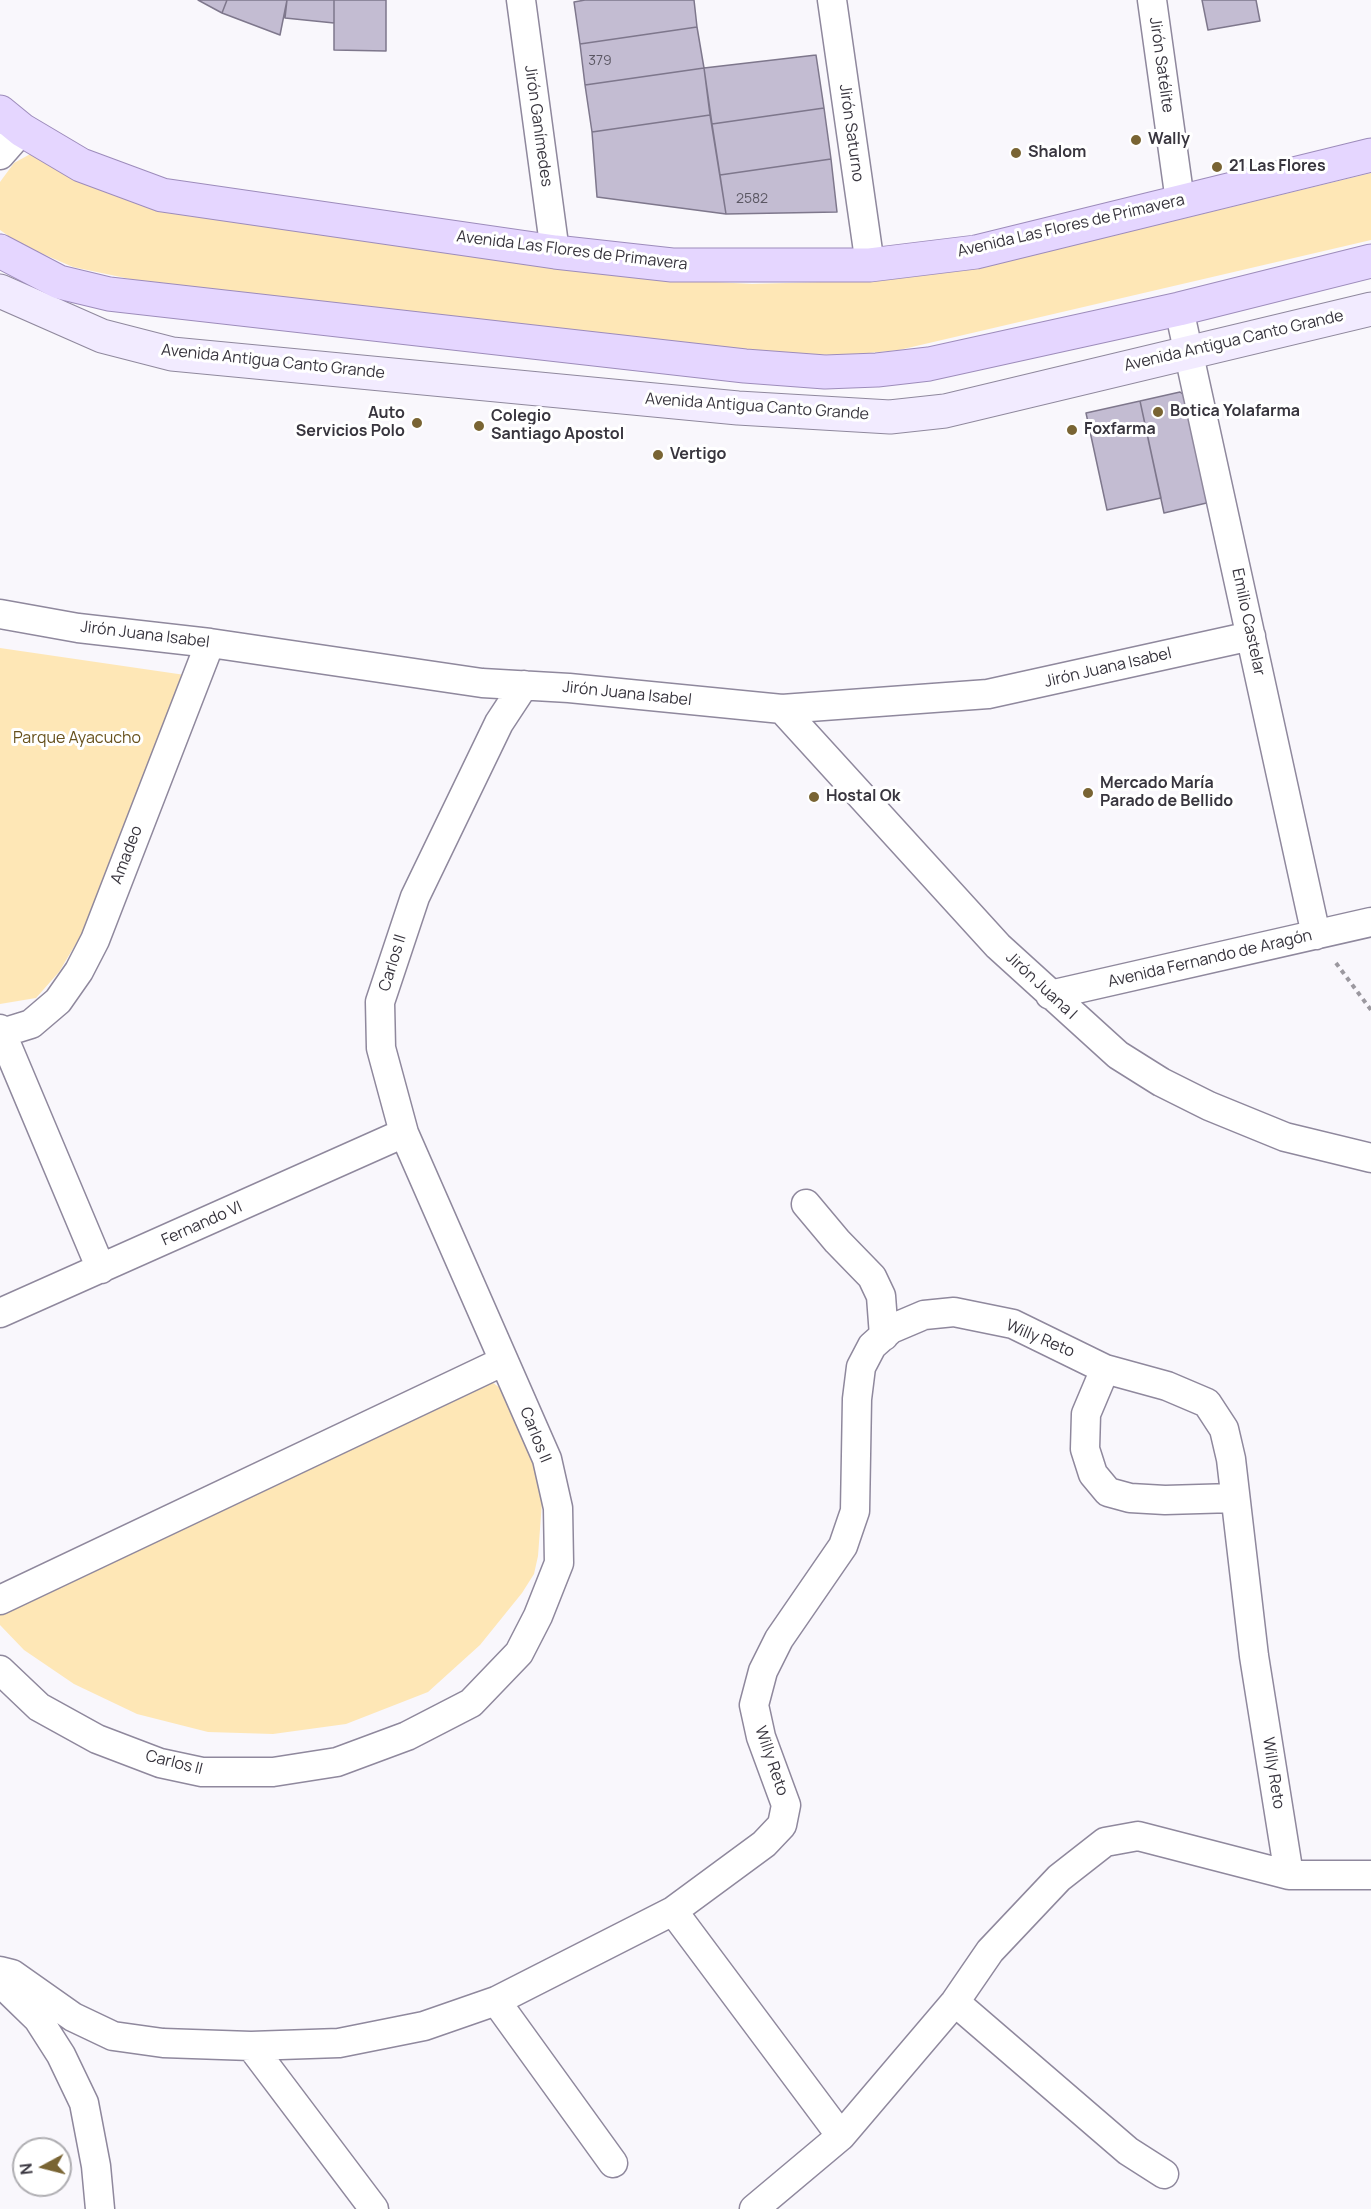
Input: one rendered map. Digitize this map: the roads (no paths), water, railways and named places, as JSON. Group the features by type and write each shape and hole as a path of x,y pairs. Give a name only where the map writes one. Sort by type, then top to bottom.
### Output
{"main road":[{"name":"Avenida Las Flores de Primavera","path":"11,121 81,165 162,195 555,252 672,265 870,265 976,252 1371,155"},
{"path":"0,251 59,282 109,294 745,366 825,372 876,370 929,364 1179,309 1371,261"}],"street":[{"name":"Jirón Ganímedes","path":"521,0 555,252"},
{"name":"Jirón Saturno","path":"832,0 870,265"},
{"name":"Jirón Satélite","path":"1152,0 1180,201"},
{"path":"0,155 11,121"},
{"name":"Avenida Antigua Canto Grande","path":"0,291 102,336 172,354 820,414 890,417 945,411 1371,309"},
{"name":"Emilio Castelar","path":"1179,309 1316,935"},
{"name":"Jirón Juana Isabel","path":"0,614 78,628 210,643 482,683 782,710 988,694 1251,636"},
{"name":"Amadeo","path":"1,1031 31,1024 58,1001 79,971 94,940 210,643"},
{"name":"Carlos II","path":"0,1670 39,1707 97,1739 160,1763 202,1772 273,1772 337,1762 407,1736 471,1703 519,1653 538,1616 559,1563 558,1508 547,1459 404,1133 381,1048 380,1002 415,897 499,723 524,685"},
{"name":"Jirón Juana I","path":"782,710 998,946 1118,1055 1161,1082 1209,1106 1285,1137 1371,1158"},
{"name":"Avenida Fernando de Aragón","path":"1050,995 1371,922"},
{"path":"1,1031 101,1269"},
{"name":"Fernando VI","path":"0,1313 404,1133"},
{"path":"806,1204 837,1241 872,1277 881,1296 884,1336"},
{"name":"Willy Reto","path":"673,1911 764,1844 782,1825 786,1805 761,1737 754,1705 763,1671 779,1639 843,1546 855,1511 857,1399 861,1367 872,1346 891,1329 924,1315 954,1312 1013,1324 1105,1369 1167,1386 1207,1403 1224,1429 1231,1459 1254,1656 1289,1875"},
{"path":"0,1600 504,1361"},
{"path":"1105,1369 1086,1414 1085,1449 1093,1474 1108,1492 1130,1498 1165,1500 1234,1498"},
{"path":"754,2209 841,2136 955,2002 990,1951 1059,1878 1105,1842 1138,1836 1289,1875 1371,1875"},
{"path":"0,1971 12,1974 73,2017 113,2036 163,2043 251,2046 339,2043 424,2026 496,2001 673,1911 841,2136"},
{"path":"0,1982 38,2019 61,2055 84,2103 96,2166 100,2209"},
{"path":"496,2001 613,2163"},
{"path":"955,2002 1128,2151 1164,2174"},
{"path":"251,2046 366,2206"}],"place":[{"name":"Wally","path":"1136,140"},
{"name":"Shalom","path":"1016,153"},
{"name":"21 Las Flores","path":"1217,167"},
{"name":"Botica Yolafarma","path":"1158,412"},
{"name":"Auto Servicios Polo","path":"417,423"},
{"name":"Colegio Santiago Apostol","path":"479,426"},
{"name":"Foxfarma","path":"1072,430"},
{"name":"Vertigo","path":"658,455"},
{"name":"Mercado María Parado de Bellido","path":"1088,793"},
{"name":"Hostal Ok","path":"814,797"}],"park label":[{"name":"Parque Ayacucho","path":"77,739"}]}
